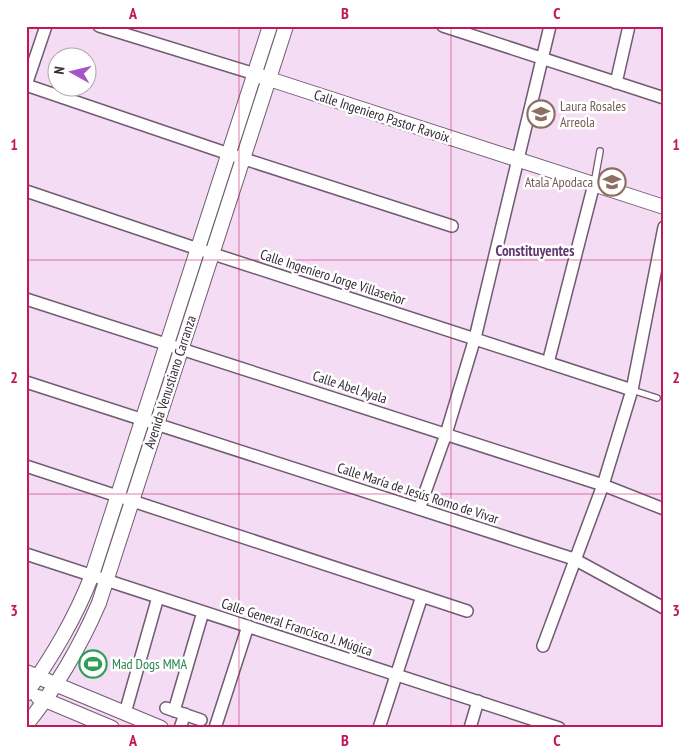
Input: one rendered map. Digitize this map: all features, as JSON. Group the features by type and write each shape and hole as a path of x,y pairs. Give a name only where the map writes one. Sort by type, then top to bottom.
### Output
{"street":[{"path":"46,26 26,85 229,154 452,226"},
{"name":"Calle Ingeniero Pastor Ravoix","path":"99,26 255,74 664,207"},
{"name":"Avenida Venustiano Carranza","path":"27,693 32,675 71,625 125,498 174,346 198,249 270,26"},
{"name":"Avenida Venustiano Carranza","path":"174,346 212,253 286,26"},
{"path":"443,26 472,31 664,98"},
{"path":"419,509 446,434 475,338 550,26"},
{"path":"616,82 629,26"},
{"path":"548,363 594,184"},
{"name":"Calle Ingeniero Jorge Villaseñor","path":"26,191 632,390"},
{"path":"543,646 603,485 632,390 664,227"},
{"name":"Calle Abel Ayala","path":"26,299 603,485 664,509"},
{"name":"Calle María de Jesús Romo de Vivar","path":"26,382 574,559 664,608"},
{"path":"26,466 467,611"},
{"name":"Avenida Venustiano Carranza","path":"26,725 56,684 90,623 106,580 125,498"},
{"name":"Calle General Francisco J. Múgica","path":"26,554 558,728"},
{"path":"379,728 422,596"},
{"path":"125,713 158,597"},
{"path":"180,728 175,711 203,612"},
{"path":"215,728 248,626"},
{"path":"32,675 161,728"},
{"path":"27,693 112,728"},
{"path":"470,728 478,701"},
{"path":"175,711 202,720"}],"lane":[{"path":"594,184 600,151"},
{"path":"632,390 657,398"}],"place":[{"name":"Laura Rosales Arreola","path":"541,114"},
{"name":"Atala Apodaca","path":"612,182"},
{"name":"Mad Dogs MMA","path":"93,664"}],"district":[{"name":"Constituyentes","path":"535,250"}]}
